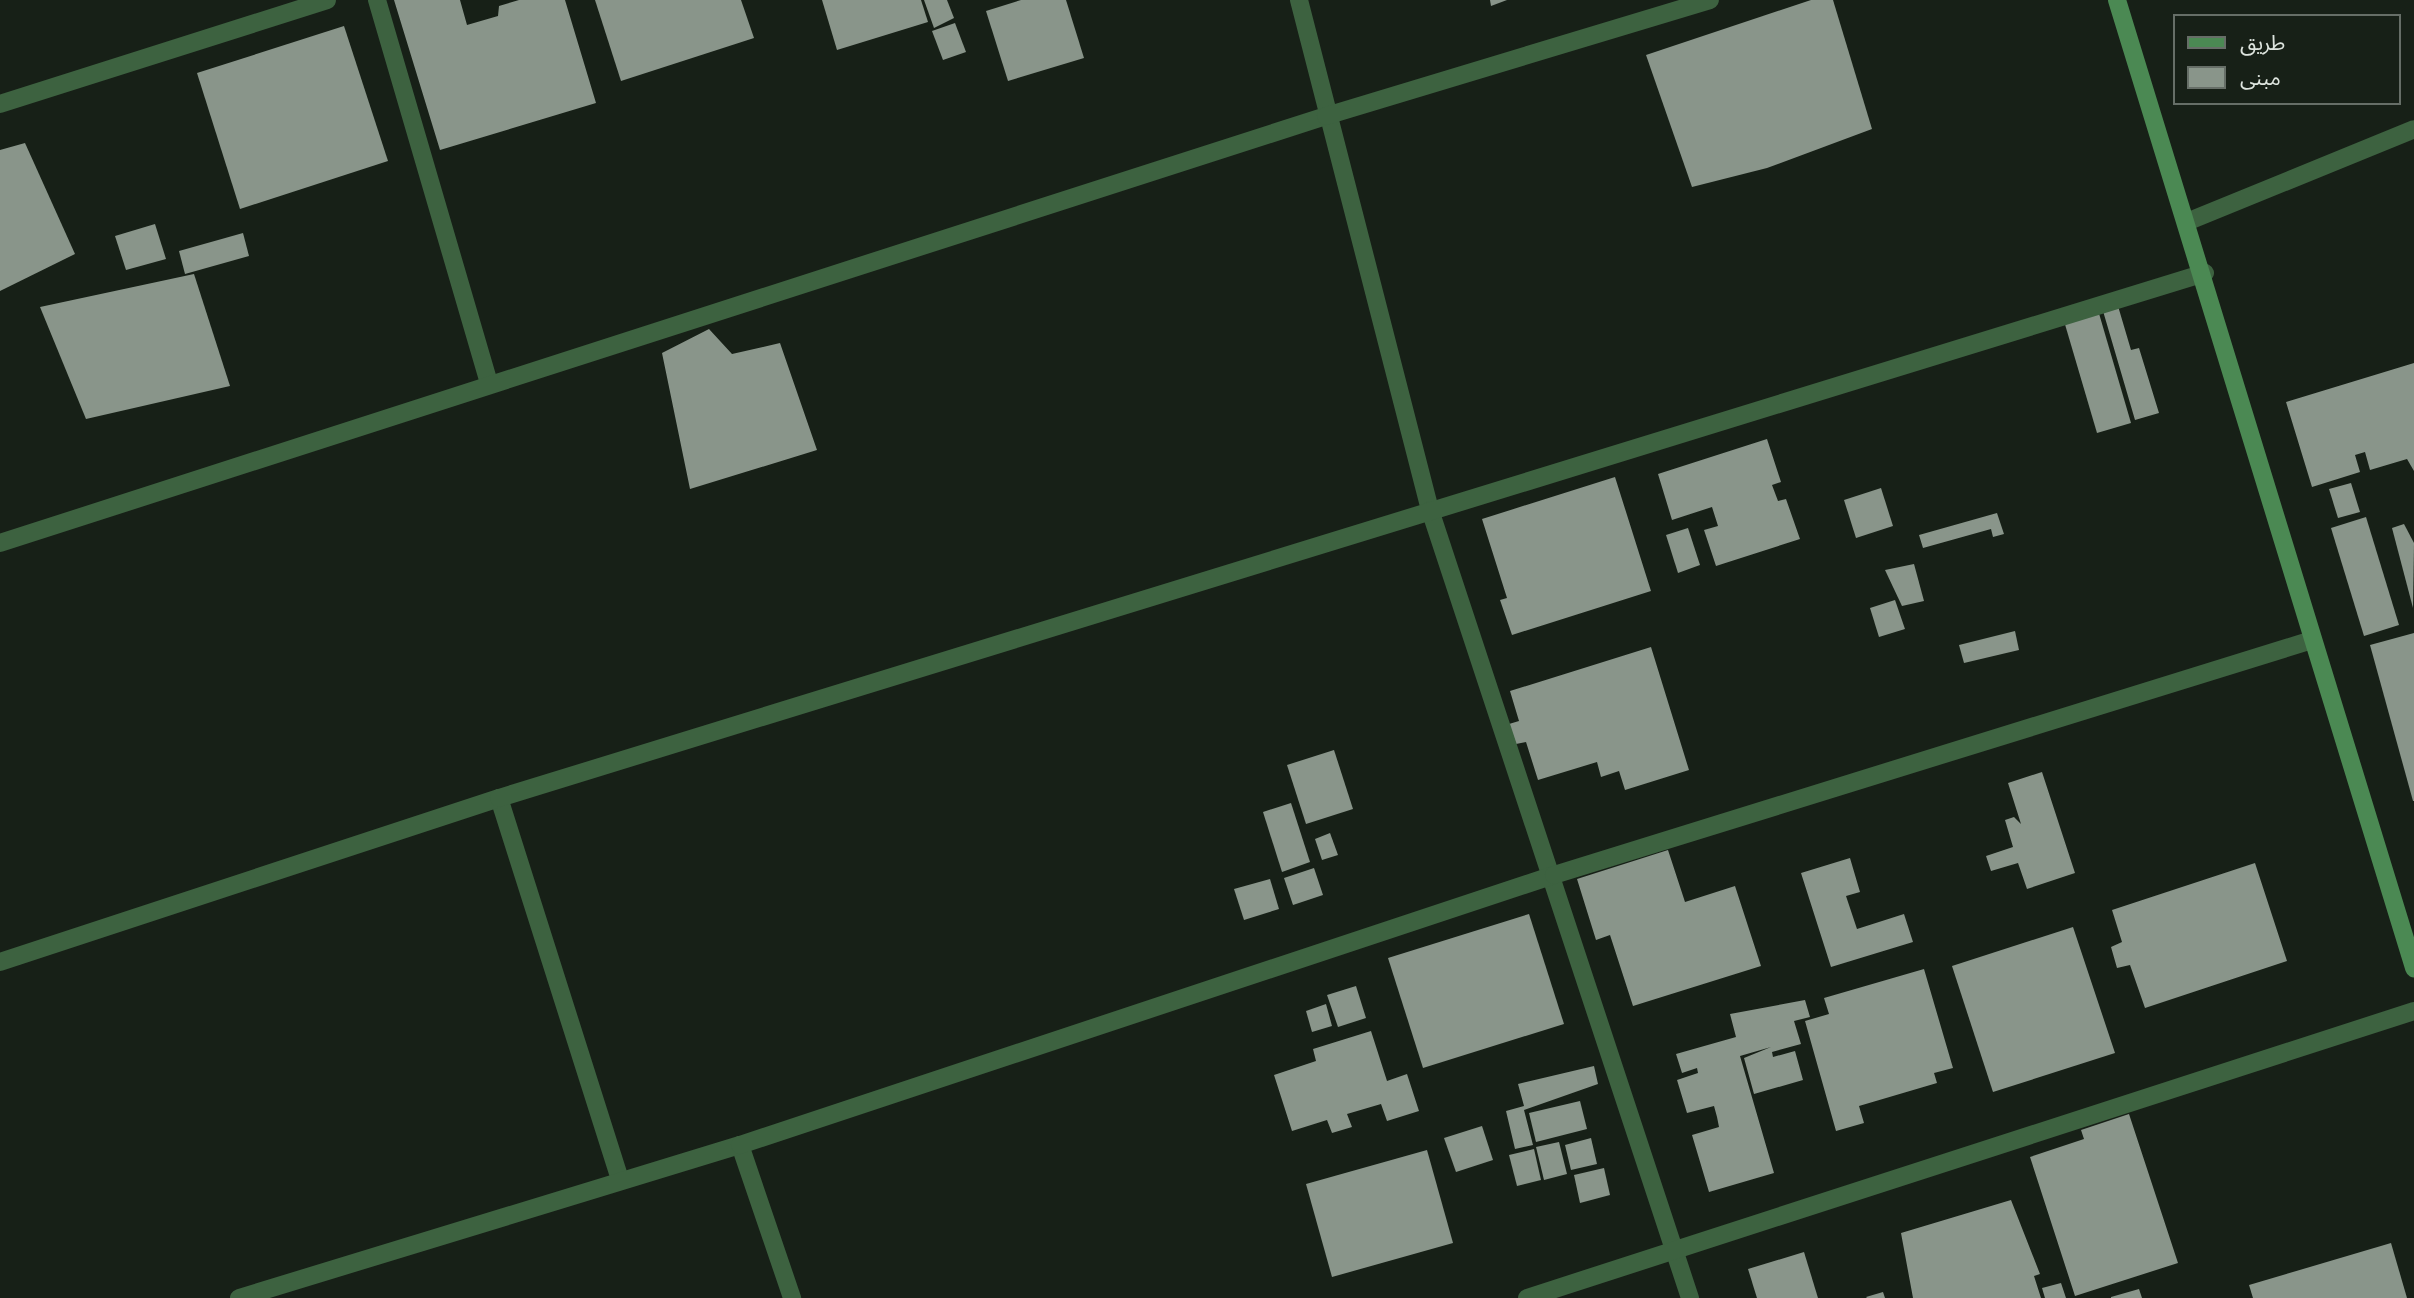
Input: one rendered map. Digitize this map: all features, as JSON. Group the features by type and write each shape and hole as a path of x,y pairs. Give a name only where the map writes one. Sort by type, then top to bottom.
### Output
{"street":[{"path":"0,104 327,0"},
{"path":"377,0 489,384"},
{"path":"1299,0 1326,116 1430,510 1554,875 1690,1298"},
{"path":"0,542 1326,116 1710,0"},
{"path":"2118,0 2205,273 2312,640 2414,968"},
{"path":"2189,221 2414,129"},
{"path":"0,962 499,798 2205,273"},
{"path":"239,1298 740,1145 1554,875 2312,640"},
{"path":"499,798 620,1180"},
{"path":"1527,1298 2414,1012"},
{"path":"740,1145 792,1298"}],"building":[{"path":"394,0 460,0 467,25 498,16 499,6 519,0 565,0 596,103 440,150"},
{"path":"595,0 741,0 754,38 621,81"},
{"path":"822,0 921,0 928,22 837,50"},
{"path":"924,0 947,0 954,18 934,28"},
{"path":"1021,0 1066,0 1084,58 1008,81 986,11"},
{"path":"1490,0 1507,0 1491,6"},
{"path":"1811,0 1833,0 1872,129 1767,168 1692,187 1646,55"},
{"path":"955,23 966,52 943,60 932,31"},
{"path":"344,26 388,161 240,209 197,73"},
{"path":"25,143 75,254 0,291 0,150"},
{"path":"155,224 166,259 126,270 115,236"},
{"path":"243,233 249,256 185,274 179,251"},
{"path":"194,274 230,386 86,419 40,307"},
{"path":"2118,306 2131,350 2139,348 2159,413 2135,420 2103,311"},
{"path":"2098,310 2131,423 2097,433 2064,321"},
{"path":"709,329 732,354 780,343 817,450 690,489 662,353"},
{"path":"2414,363 2414,471 2407,459 2370,470 2365,452 2355,455 2360,472 2312,487 2286,402"},
{"path":"1767,439 1781,482 1772,485 1778,501 1786,499 1800,539 1716,566 1704,530 1718,526 1712,507 1672,520 1658,474"},
{"path":"1615,477 1651,591 1512,635 1500,600 1507,598 1482,519"},
{"path":"2351,483 2360,512 2338,518 2329,489"},
{"path":"1881,488 1893,526 1856,538 1844,500"},
{"path":"1997,513 2004,534 1993,537 1991,529 1923,548 1919,535"},
{"path":"2366,517 2399,625 2364,636 2331,528"},
{"path":"2404,524 2414,543 2413,608 2392,528"},
{"path":"1688,528 1700,565 1678,573 1666,535"},
{"path":"1914,564 1924,601 1902,606 1885,570"},
{"path":"1895,600 1905,629 1879,637 1870,608"},
{"path":"2015,631 2019,650 1964,663 1959,645"},
{"path":"2414,633 2414,801 2413,801 2370,645"},
{"path":"1651,647 1689,770 1625,790 1619,771 1601,777 1597,762 1538,780 1526,742 1516,744 1509,724 1519,721 1510,691"},
{"path":"1334,750 1353,809 1306,824 1287,765"},
{"path":"2042,772 2075,873 2027,889 2018,863 1991,871 1986,856 2013,847 2005,820 2014,817 2021,824 2008,783"},
{"path":"1291,803 1310,862 1282,872 1263,812"},
{"path":"1330,833 1338,855 1322,860 1315,839"},
{"path":"1668,850 1685,902 1735,886 1761,966 1633,1006 1610,935 1596,940 1577,879"},
{"path":"1850,858 1860,892 1846,896 1857,929 1904,914 1913,942 1831,967 1801,873"},
{"path":"2255,863 2287,961 2145,1008 2130,965 2117,968 2111,947 2122,942 2112,910"},
{"path":"1314,868 1323,895 1293,905 1284,878"},
{"path":"1270,879 1279,909 1244,920 1234,889"},
{"path":"1529,914 1564,1024 1423,1068 1388,958"},
{"path":"2073,927 2115,1053 1993,1092 1952,966"},
{"path":"1924,969 1953,1068 1934,1073 1937,1083 1859,1106 1864,1123 1836,1131 1805,1021 1829,1014 1824,998"},
{"path":"1356,986 1366,1018 1338,1027 1327,995"},
{"path":"1805,1000 1810,1017 1794,1021 1801,1044 1772,1052 1773,1057 1795,1051 1803,1080 1754,1094 1744,1058 1771,1047 1740,1056 1774,1173 1709,1192 1692,1135 1719,1127 1717,1117 1714,1106 1687,1113 1677,1080 1698,1073 1697,1068 1682,1073 1676,1054 1736,1037 1730,1014"},
{"path":"1326,1004 1332,1026 1312,1032 1306,1011"},
{"path":"1371,1031 1387,1081 1407,1074 1419,1111 1387,1121 1381,1104 1347,1114 1352,1127 1332,1133 1327,1120 1292,1131 1274,1075 1316,1061 1313,1049"},
{"path":"1594,1066 1598,1084 1524,1110 1533,1145 1515,1149 1506,1111 1524,1106 1518,1084"},
{"path":"1580,1101 1587,1129 1536,1142 1529,1113"},
{"path":"2129,1114 2178,1263 2075,1296 2030,1157 2084,1139 2081,1130"},
{"path":"1482,1126 1493,1160 1456,1172 1444,1138"},
{"path":"1591,1138 1597,1164 1571,1170 1565,1145"},
{"path":"1559,1142 1567,1174 1544,1180 1536,1147"},
{"path":"1534,1149 1541,1180 1517,1186 1509,1155"},
{"path":"1427,1150 1453,1243 1332,1277 1306,1184"},
{"path":"1604,1168 1610,1195 1580,1203 1574,1175"},
{"path":"2011,1200 2040,1274 2034,1276 2041,1298 1913,1298 1901,1233"},
{"path":"2391,1243 2407,1298 2253,1298 2249,1285"},
{"path":"1804,1252 1818,1298 1757,1298 1748,1269"},
{"path":"2061,1283 2066,1298 2045,1298 2042,1288"},
{"path":"2139,1289 2142,1298 2111,1298 2111,1297"},
{"path":"1883,1292 1885,1298 1866,1297"}]}
